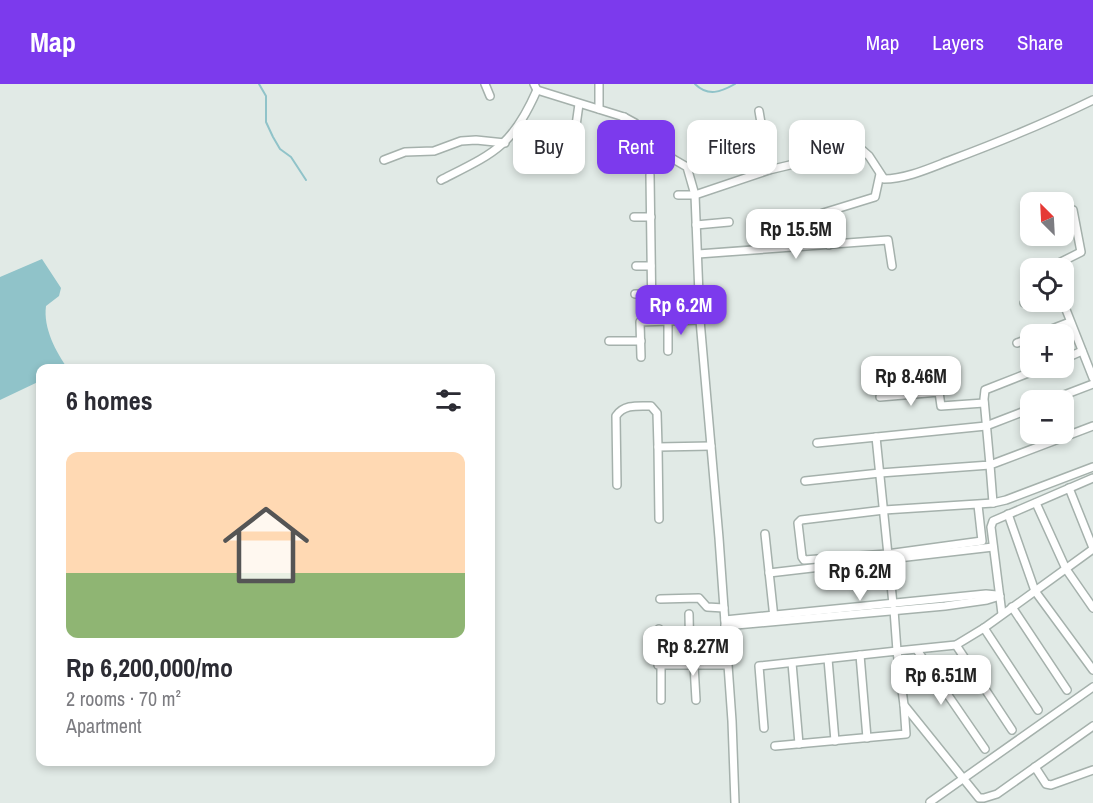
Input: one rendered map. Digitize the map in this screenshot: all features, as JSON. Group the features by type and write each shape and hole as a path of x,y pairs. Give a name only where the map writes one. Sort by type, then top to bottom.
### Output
{"street":[{"path":"485,84 489,96"},
{"path":"599,84 599,110"},
{"path":"441,180 490,154 504,143 518,129 536,87 579,104 624,117 635,123 656,148 687,167 695,195 700,321 724,608 735,803"},
{"path":"865,152 884,179 891,179 929,168 1015,136 1093,100"},
{"path":"577,120 579,104"},
{"path":"759,111 761,120"},
{"path":"384,160 405,152 434,151 461,141 504,143"},
{"path":"678,195 695,195 757,174"},
{"path":"829,245 823,213 875,197 880,174"},
{"path":"651,175 652,321"},
{"path":"634,217 651,217"},
{"path":"1069,258 1081,252 1074,219"},
{"path":"696,225 729,222"},
{"path":"698,254 888,240 892,266"},
{"path":"636,266 651,266"},
{"path":"635,294 652,294"},
{"path":"668,302 668,351"},
{"path":"1066,312 1093,378"},
{"path":"641,357 640,322 700,321"},
{"path":"1065,324 1070,322"},
{"path":"609,341 641,341"},
{"path":"1074,355 1082,351"},
{"path":"993,503 984,403 985,390 1020,376"},
{"path":"1074,391 1093,384"},
{"path":"880,397 939,392 941,406 984,403"},
{"path":"617,485 616,416 623,408 651,406 657,413 659,519"},
{"path":"817,443 986,426 1020,413"},
{"path":"805,481 990,465 1093,426"},
{"path":"775,746 906,734 876,437"},
{"path":"658,447 711,446"},
{"path":"993,547 887,557 804,560 801,557 798,523 801,520 884,510 993,503 1093,467"},
{"path":"1002,614 991,527 993,521 1093,478"},
{"path":"765,728 759,666 956,645 984,628 1093,549 1069,488"},
{"path":"1036,503 1066,569 1093,608"},
{"path":"769,573 982,541 978,504"},
{"path":"1008,514 1035,591 1093,670"},
{"path":"765,534 774,618"},
{"path":"725,623 945,602 986,594 999,596"},
{"path":"660,599 699,598 707,607 724,608"},
{"path":"1012,607 1067,690"},
{"path":"689,614 696,700"},
{"path":"984,628 1038,710"},
{"path":"659,629 658,665 661,665 661,700"},
{"path":"956,645 1012,730"},
{"path":"917,650 985,749"},
{"path":"860,655 867,738"},
{"path":"828,659 835,741"},
{"path":"792,663 799,744"},
{"path":"661,665 727,665"},
{"path":"930,802 1093,687"},
{"path":"904,705 980,798 997,794 1093,726"},
{"path":"1035,767 1046,784 1051,785 1093,770"}],"water":[{"path":"42,259 61,288 59,296 46,306 46,323 51,339 65,364 36,364 36,383 0,400 0,277"}],"waterway":[{"path":"259,84 266,96 266,122 273,137 280,149 291,157 306,180"},
{"path":"695,84 710,92 735,84"}]}
